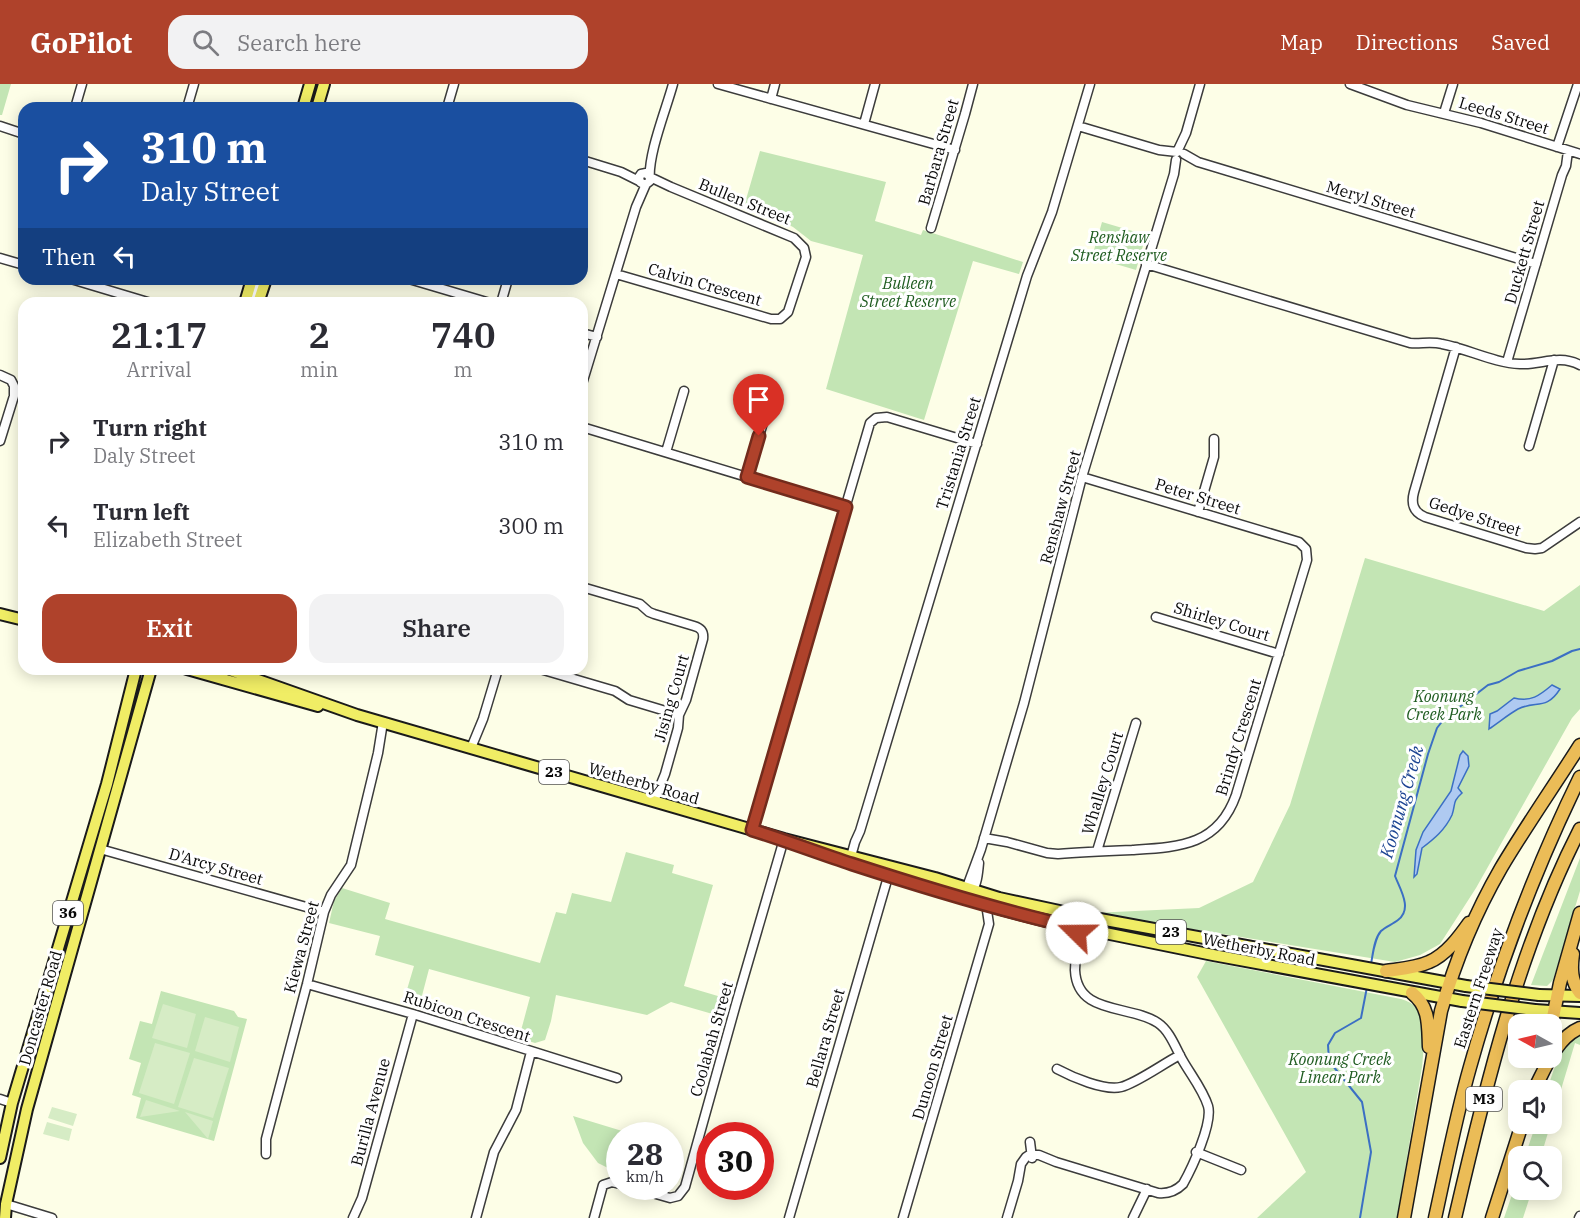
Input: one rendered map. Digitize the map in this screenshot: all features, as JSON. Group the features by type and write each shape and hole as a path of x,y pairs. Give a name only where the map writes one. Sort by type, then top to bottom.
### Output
{"highway":[{"path":"1404,1218 1441,1011 1449,982 1480,908 1501,869 1580,745"},
{"name":"Eastern Freeway","path":"1435,1218 1469,1069 1502,961 1542,859 1580,777"},
{"name":"M3","path":"1455,1218 1473,1138 1512,1001 1557,876 1580,829"},
{"path":"1386,971 1435,959 1453,943 1480,908"},
{"path":"1580,914 1572,962 1573,984 1580,994"},
{"path":"1554,1012 1580,914"},
{"path":"1412,993 1421,1000 1425,1008 1429,1051 1426,1090"},
{"path":"1538,1080 1555,1050 1572,1032 1580,1028"},
{"path":"1492,1218 1519,1134"}],"main road":[{"path":"305,102 310,84"},
{"path":"319,102 324,84"},
{"path":"0,614 18,618"},
{"name":"Doncaster Road","path":"0,1158 12,1103 107,781 134,675"},
{"name":"Doncaster Road","path":"5,1218 3,1203 27,1109 148,675"},
{"name":"Wetherby Road","path":"207,675 303,703 386,723 890,871 969,892 1078,915 1386,971"},
{"name":"Wetherby Road","path":"244,675 357,715"},
{"path":"107,781 119,784"},
{"name":"Wetherby Road","path":"969,892 986,904 1077,928 1412,993"},
{"name":"23","path":"1386,971 1466,986 1539,995 1580,994"},
{"name":"23","path":"1412,993 1535,1010 1580,1013"},
{"path":"37,1015 52,1019"}],"street":[{"path":"77,102 82,84"},
{"path":"189,102 194,84"},
{"path":"449,102 454,84"},
{"path":"588,365 673,84"},
{"path":"718,84 955,150"},
{"path":"771,99 775,84"},
{"path":"864,124 875,84"},
{"name":"Barbara Street","path":"931,228 973,84"},
{"name":"Tristania Street","path":"852,858 1030,268 1052,212 1090,84"},
{"name":"Renshaw Street","path":"969,892 1024,704 1082,477 1200,84"},
{"name":"Leeds Street","path":"1350,84 1407,105 1481,123 1580,154"},
{"path":"1444,113 1453,84"},
{"path":"1557,147 1578,84"},
{"path":"0,126 18,132"},
{"path":"1078,126 1179,156"},
{"name":"Duckett Street","path":"1507,362 1566,166 1568,151"},
{"name":"Meryl Street","path":"1179,156 1536,264"},
{"name":"Bullen Street","path":"588,162 671,187 794,238 804,248"},
{"name":"Calvin Crescent","path":"616,274 771,319 780,319 788,312 806,257 804,248"},
{"path":"0,258 18,263"},
{"path":"1146,264 1404,342 1438,343 1507,362 1527,364 1567,360 1580,365"},
{"path":"90,285 130,297"},
{"path":"429,285 470,297"},
{"path":"588,335 597,337"},
{"name":"Gedye Street","path":"1456,347 1414,492 1412,502 1415,510 1425,517 1535,549 1546,546 1580,522"},
{"path":"1529,446 1554,360"},
{"path":"0,375 11,380 15,391 0,441"},
{"path":"666,452 684,392"},
{"path":"747,477 765,416"},
{"path":"752,830 872,421 876,418 887,417 976,444"},
{"path":"588,429 846,507"},
{"path":"1198,512 1214,457 1214,440"},
{"name":"Peter Street","path":"1082,477 1295,541 1304,547"},
{"name":"Brindy Crescent","path":"985,835 1052,854 1175,847 1199,840 1220,825 1236,795 1279,654 1307,560 1304,547"},
{"name":"Jising Court","path":"588,589 640,604 649,612 703,631 703,639 686,700 679,715 678,728 665,774 660,782 657,802"},
{"name":"Shirley Court","path":"1156,617 1279,654"},
{"path":"474,749 496,675"},
{"path":"560,675 615,691 629,700 679,715"},
{"name":"Kiewa Street","path":"266,1154 266,1139 324,912 330,895 351,865 386,723"},
{"name":"Whalley Court","path":"1097,851 1136,723"},
{"name":"Coolabah Street","path":"684,1188 784,839"},
{"name":"D'Arcy Street","path":"100,849 324,912"},
{"name":"Bellara Street","path":"789,1218 890,871"},
{"name":"Dunoon Street","path":"903,1218 989,924 986,904"},
{"path":"989,924 1004,910"},
{"path":"1032,1157 1165,1193 1179,1188 1185,1180 1209,1119 1205,1099 1166,1030 1147,1018 1095,1002 1080,989 1075,977 1078,915"},
{"name":"Rubicon Crescent","path":"307,984 413,1014 616,1078"},
{"name":"Burilla Avenue","path":"353,1218 362,1198 413,1014"},
{"path":"476,1218 494,1152 516,1110 531,1052"},
{"path":"1057,1069 1099,1085 1117,1088 1130,1084 1180,1055"},
{"path":"0,1099 12,1103"},
{"path":"1030,1142 1032,1157"},
{"path":"1196,1152 1241,1170"},
{"path":"1007,1218 1018,1181 1026,1163 1032,1157"},
{"path":"594,1218 603,1185 606,1184"},
{"path":"1133,1218 1147,1189"},
{"path":"3,1203 52,1218"}],"green space":[{"path":"0,84 11,84 2,115 0,115"},
{"name":"Bulleen Street Reserve","path":"760,151 886,182 875,221 921,235 923,230 1023,262 1019,274 973,261 924,420 826,389 863,255 811,241 793,227 745,203"},
{"name":"Renshaw Street Reserve","path":"1102,222 1146,235 1136,270 1092,257"},
{"name":"Koonung Creek Park","path":"1365,558 1544,611 1580,585 1580,709 1572,718 1476,888 1440,944 1420,955 1395,962 1093,913 1199,908 1253,882 1290,805"},
{"path":"626,852 674,865 672,873 713,885 684,986 728,999 723,1017 671,1002 647,1015 556,995 545,1040 535,1043 519,1038 530,997 429,969 419,1007 403,1003 414,966 375,955 380,936 329,923 334,901 342,888 390,903 385,919 540,963 556,912 566,914 572,893 611,902"},
{"path":"1580,858 1580,891 1553,980 1547,986 1531,985"},
{"name":"Koonung Creek Linear Park","path":"1206,961 1401,999 1417,1009 1423,1029 1423,1060 1397,1218 1257,1218 1306,1172 1197,977"},
{"path":"161,991 234,1011 238,1017 247,1019 214,1141 136,1118 141,1098 132,1095 141,1063 129,1059 140,1021 152,1024"},
{"path":"163,1004 196,1014 187,1048 152,1038"},
{"path":"205,1017 239,1027 230,1062 195,1051"},
{"path":"1580,1035 1580,1045 1575,1043 1562,1086 1562,1080 1550,1080 1554,1068 1562,1068 1562,1052"},
{"path":"155,1043 190,1053 174,1104 139,1093"},
{"path":"194,1058 229,1068 213,1118 178,1107"},
{"path":"146,1100 180,1111 140,1117"},
{"path":"52,1107 77,1114 73,1126 48,1118"},
{"path":"185,1112 213,1121 208,1139"},
{"path":"573,1116 606,1126 606,1167 598,1163 583,1143"},
{"path":"47,1122 72,1129 69,1141 43,1134"},
{"path":"1533,1134 1548,1134 1544,1146 1528,1146"},
{"path":"1510,1200 1529,1200 1523,1218 1504,1218"}],"water":[{"path":"1552,685 1560,689 1550,700 1524,706 1489,729 1490,714 1514,698 1535,697"},
{"path":"1463,751 1468,756 1469,766 1458,788 1462,793 1455,801 1452,815 1446,825 1422,848 1417,874 1414,877 1416,850 1423,832 1451,791"}],"waterway":[{"name":"Koonung Creek","path":"1371,964 1379,934 1398,920 1405,910 1404,899 1395,876 1437,728 1444,719 1488,685 1499,682 1518,671 1552,661 1580,649"},
{"name":"Koonung Creek","path":"1360,1218 1371,1152 1362,1102 1329,1061 1328,1045 1335,1033 1361,1018 1367,987"}],"route":[{"path":"759,436 747,477 846,507 752,830 850,863 1004,910 1077,928 1077,933"}]}
